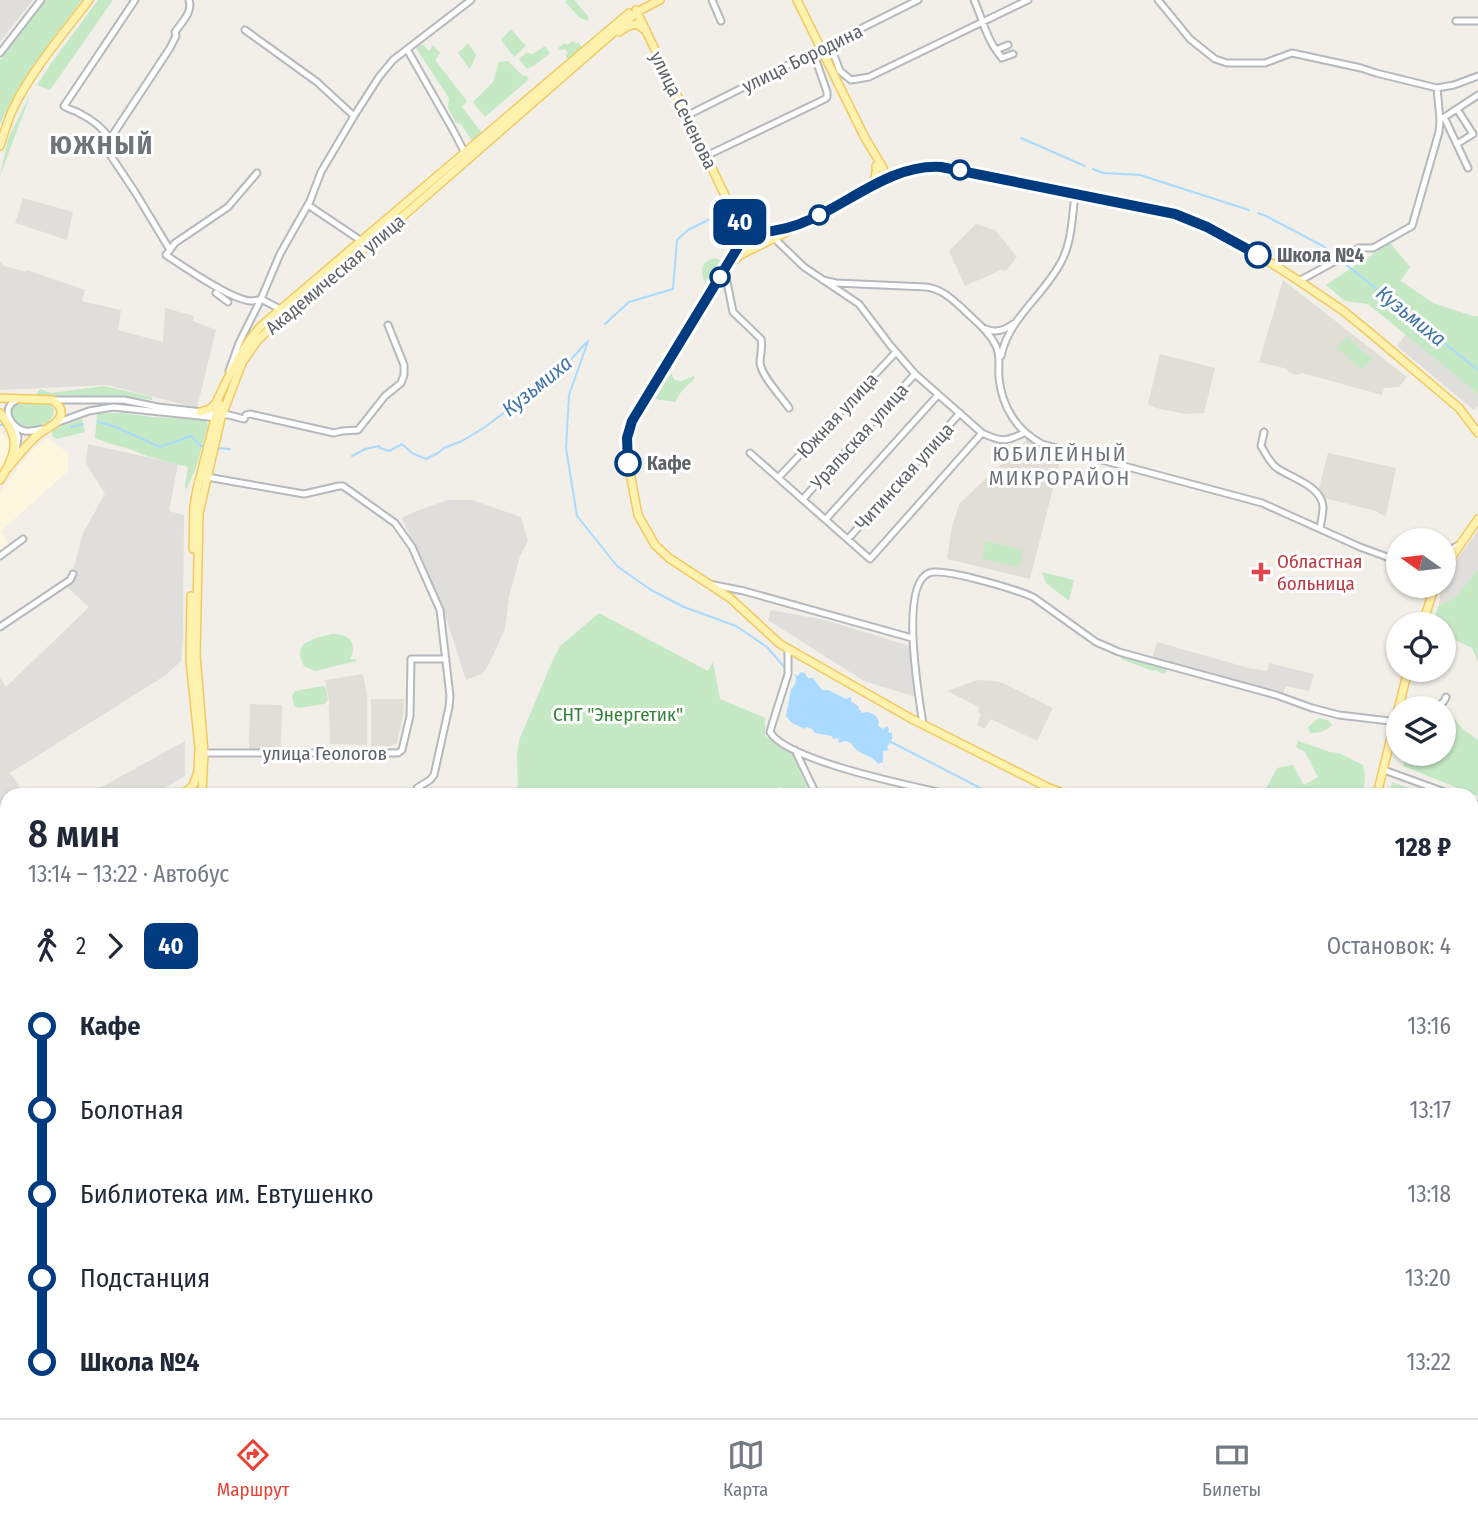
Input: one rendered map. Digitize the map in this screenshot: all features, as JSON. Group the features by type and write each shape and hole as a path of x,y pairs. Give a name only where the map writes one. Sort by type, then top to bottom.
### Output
{"main road":[{"path":"0,146 16,104 45,59 89,0"},
{"path":"466,157 569,63 651,0"},
{"path":"636,10 660,0"},
{"path":"797,0 884,173 885,181"},
{"name":"улица Сеченова","path":"636,10 738,227 748,238"},
{"name":"Академическая улица","path":"201,788 204,753 196,666 199,513 219,416 242,363 257,341 285,314 636,10"},
{"path":"598,45 628,26 637,24 647,33"},
{"path":"878,165 891,170 911,170"},
{"path":"863,192 872,184 878,165"},
{"path":"729,265 740,255 885,181 911,170 930,166 1154,210 1192,220 1234,240 1299,281 1363,327 1427,380 1459,408 1478,433"},
{"name":"улица Сеченова","path":"733,212 748,238"},
{"path":"811,219 748,238 706,298 632,421 627,438 627,457 638,515 655,545 668,558 740,606 770,636 788,648 923,724 1050,788"},
{"path":"763,236 764,239 763,243 750,248 748,238 763,236"},
{"path":"200,411 210,409 216,403 244,346 261,326 354,247 364,244"},
{"path":"219,416 226,382"},
{"path":"0,398 52,400 61,410 55,423 33,440 0,480"},
{"path":"0,412 14,436 15,448 8,468"},
{"path":"190,788 198,772 199,748 190,660 193,523 197,489 211,447"},
{"path":"1456,551 1478,519"},
{"path":"1379,788 1386,763"}],"street":[{"path":"0,54 41,0"},
{"path":"110,139 104,129 64,106 135,0"},
{"path":"226,382 239,343 280,254 308,205 321,172 379,77 393,60 471,0"},
{"path":"712,0 721,21"},
{"name":"улица Бородина","path":"686,116 918,0"},
{"path":"974,0 986,34 996,50 1002,58 1013,54"},
{"path":"838,40 840,45 832,50 840,71 851,80 869,77 1028,0"},
{"path":"1158,0 1190,39 1214,59 1227,63 1265,64 1287,54 1298,53 1437,88 1478,76"},
{"path":"170,250 108,149 110,139 170,48 176,36 175,32 189,11 189,3"},
{"path":"1456,21 1478,21"},
{"path":"245,30 317,82 354,116"},
{"path":"996,50 1007,45"},
{"path":"408,51 466,157"},
{"path":"706,156 825,99 827,92 813,52"},
{"path":"393,60 412,58"},
{"path":"1437,88 1442,119 1468,169"},
{"path":"1299,281 1359,248 1373,247 1412,226 1442,119 1478,95"},
{"path":"1457,109 1473,134 1457,144"},
{"path":"257,173 228,207 175,243 166,255 243,299 261,299 280,309"},
{"path":"999,362 1005,341 1015,322 1047,284 1063,258 1075,195"},
{"path":"308,205 364,244"},
{"path":"349,233 354,247"},
{"path":"748,238 774,239 804,267 859,304 915,374 982,433 1007,441 1024,433"},
{"path":"723,273 733,312 761,339 761,367 789,408"},
{"path":"823,280 933,288 949,296 984,329 996,345 1004,399 1010,413 1024,433 1032,439 1055,449 1262,503 1386,557"},
{"path":"215,293 228,302"},
{"path":"984,329 1002,330 1015,322"},
{"path":"13,424 22,430 31,431 89,411 121,407 235,416 244,419 250,414 334,433 358,430 385,396 401,383 404,375 404,366 388,325"},
{"name":"Южная улица","path":"779,477 896,352"},
{"name":"Уральская улица","path":"803,499 915,374"},
{"path":"825,519 938,395"},
{"path":"8,418 8,406 21,400"},
{"path":"52,400 124,400 219,416"},
{"path":"86,400 82,402 82,407 84,411 89,411"},
{"path":"0,412 13,424 17,433 18,442 12,456"},
{"name":"Читинская улица","path":"848,539 960,413"},
{"path":"1264,432 1261,446 1269,460 1277,468 1306,484 1319,496 1323,508 1320,529"},
{"path":"750,453 870,559 982,433"},
{"path":"206,477 304,494 343,486 392,520 412,547 440,610 450,696 434,775 417,788"},
{"path":"0,556 23,539"},
{"path":"1456,546 1462,543"},
{"path":"923,724 912,638 914,604 921,582 930,572 1013,589 1033,597 1096,642 1119,652 1339,715 1386,721"},
{"path":"0,627 70,580 73,573"},
{"path":"709,584 755,594 912,638"},
{"path":"788,648 788,674 770,732 775,739 831,765 923,788"},
{"name":"улица Геологов","path":"204,753 398,753 402,750 410,716 411,659 446,659"},
{"path":"795,750 813,788"},
{"path":"1384,770 1434,788"}],"shaded area":[{"path":"0,0 33,0 0,42"},
{"path":"23,198 73,212 67,240 15,223"},
{"path":"976,224 995,230 1017,257 1006,271 1001,270 965,286 949,251"},
{"path":"0,261 4,266 26,272 27,270 85,290 82,301 121,310 118,330 163,342 165,308 194,316 193,321 216,330 197,408 107,385 0,390"},
{"path":"1283,280 1407,377 1399,387 1384,388 1382,395 1302,373 1297,375 1287,369 1259,362"},
{"path":"1406,334 1478,394 1478,406 1474,410 1397,346"},
{"path":"1160,354 1215,368 1204,413 1185,414 1148,404"},
{"path":"0,430 13,447 0,474"},
{"path":"47,438 68,453 68,471 1,531 8,544 0,551 0,492 31,451"},
{"path":"1027,440 1041,448 1062,453 1030,579 947,559 952,526 960,503"},
{"path":"88,444 178,464 169,511 184,515 181,661 166,675 10,773 21,788 0,788 0,677 6,687 89,607 68,588 83,533 105,494 86,463"},
{"path":"1328,453 1396,468 1386,516 1324,498 1319,488"},
{"path":"448,500 472,500 521,517 528,541 520,556 509,597 505,629 482,674 466,680 443,608 402,518"},
{"path":"1478,530 1478,569 1456,597 1456,560"},
{"path":"1440,598 1455,598 1439,605"},
{"path":"771,610 825,620 910,646 916,697 864,681 768,620"},
{"path":"1157,642 1249,668 1267,671 1269,663 1314,674 1309,691 1286,686 1283,694 1152,658"},
{"path":"363,674 367,695 367,745 330,744 329,700 325,680"},
{"path":"977,680 1003,683 1053,708 1037,741 991,719 984,729 977,725 981,714 978,712 979,707 947,691"},
{"path":"371,699 404,699 397,743 391,746 371,746"},
{"path":"250,704 282,705 281,749 249,749"},
{"path":"185,741 185,776 164,788 100,788"}],"green space":[{"path":"45,0 82,0 27,76 0,125 0,60"},
{"path":"98,0 113,0 50,90 37,85 50,65"},
{"path":"574,0 588,16 588,21 580,18 565,2"},
{"path":"511,29 526,46 514,57 501,40"},
{"path":"573,41 583,48 569,61 565,49 558,48"},
{"path":"468,43 476,55 470,69 458,53"},
{"path":"423,44 429,51 433,45 440,53 435,60 467,101 462,107 482,133 480,138 472,141 461,124 455,122 448,107 449,98 416,48"},
{"path":"545,46 550,53 527,69 519,59 526,53 533,54"},
{"path":"508,61 529,79 485,117 473,102 493,82 499,62"},
{"path":"31,93 0,176 8,139"},
{"path":"1388,240 1410,267 1401,281 1433,303 1478,316 1478,394 1368,304 1345,301 1326,285 1382,248"},
{"path":"715,258 722,261 705,282 703,267 707,261"},
{"path":"1347,337 1372,359 1362,370 1337,348"},
{"path":"670,372 675,380 695,378 675,402 655,399"},
{"path":"104,386 152,397 152,400 131,397 35,395 40,389 51,393"},
{"path":"49,403 54,410 52,417 38,426 20,425 11,418 11,411 16,404"},
{"path":"97,413 206,420 208,425 196,468 186,490 188,467 95,438"},
{"path":"82,419 85,432 57,439 52,436 52,430"},
{"path":"986,541 1023,550 1019,567 982,559"},
{"path":"1478,569 1478,662 1472,648 1456,641 1456,612 1436,612 1439,605 1456,597"},
{"path":"1042,572 1074,580 1069,601 1046,583"},
{"name":"СНТ \"Энергетик\"","path":"599,613 708,671 713,662 720,699 765,718 765,736 791,752 807,787 518,788 517,755 520,738 560,646"},
{"path":"332,634 343,635 350,640 353,649 350,659 356,661 315,671 304,666 300,658 302,646 306,642"},
{"path":"1122,654 1167,670 1164,674 1153,671 1121,659"},
{"path":"323,686 326,688 328,700 324,704 298,708 294,706 292,696 295,691"},
{"path":"1319,718 1328,720 1332,725 1322,732 1310,733 1308,727"},
{"path":"1456,721 1478,740 1478,788 1458,788 1403,766 1456,766"},
{"path":"1298,741 1339,753 1363,765 1363,788 1266,788 1277,768 1293,765 1304,785 1318,777 1305,752 1296,747"},
{"path":"1392,782 1409,788 1391,788"}],"water":[{"path":"801,672 808,678 813,678 822,690 828,690 846,699 851,697 851,701 859,707 861,713 875,715 879,721 878,726 883,729 887,726 888,732 892,733 892,739 887,747 889,750 883,751 883,762 878,764 851,743 839,743 838,738 833,739 832,736 815,733 812,729 792,723 786,716 791,689 796,682 795,674 798,676"}],"waterway":[{"name":"Кузьмиха","path":"1021,138 1085,166"},
{"name":"Кузьмиха","path":"1093,169 1103,173 1140,175 1249,210"},
{"name":"Кузьмиха","path":"605,324 629,302 673,289 677,240 688,230 722,213"},
{"name":"Кузьмиха","path":"1258,213 1323,246 1335,255"},
{"name":"Кузьмиха","path":"1344,263 1478,370"},
{"name":"Кузьмиха","path":"588,341 569,395 566,448 577,516 617,566 651,590 684,607 736,626 767,647 785,668"},
{"name":"Кузьмиха","path":"352,456 365,449 379,446 389,451 402,444 412,453 426,459 485,427 562,369 587,342"},
{"name":"Кузьмиха","path":"98,422 160,447 191,436 204,446"},
{"path":"71,427 83,424"},
{"name":"Кузьмиха","path":"217,448 230,449"},
{"name":"Кузьмиха","path":"891,742 980,788"}],"bus line":[{"name":"40","path":"628,463 627,438 632,421 738,247 739,233 733,212 746,227 755,232 783,229 811,219 899,174 930,166 1175,214 1234,240 1258,255"}],"place":[{"name":"Школа №4","path":"1258,255"},
{"name":"Кафе","path":"628,463"},
{"name":"Областная больница","path":"1261,572"}],"district":[{"name":"ЮЖНЫЙ","path":"102,145"},
{"name":"ЮБИЛЕЙНЫЙ МИКРОРАЙОН","path":"1060,466"}]}
